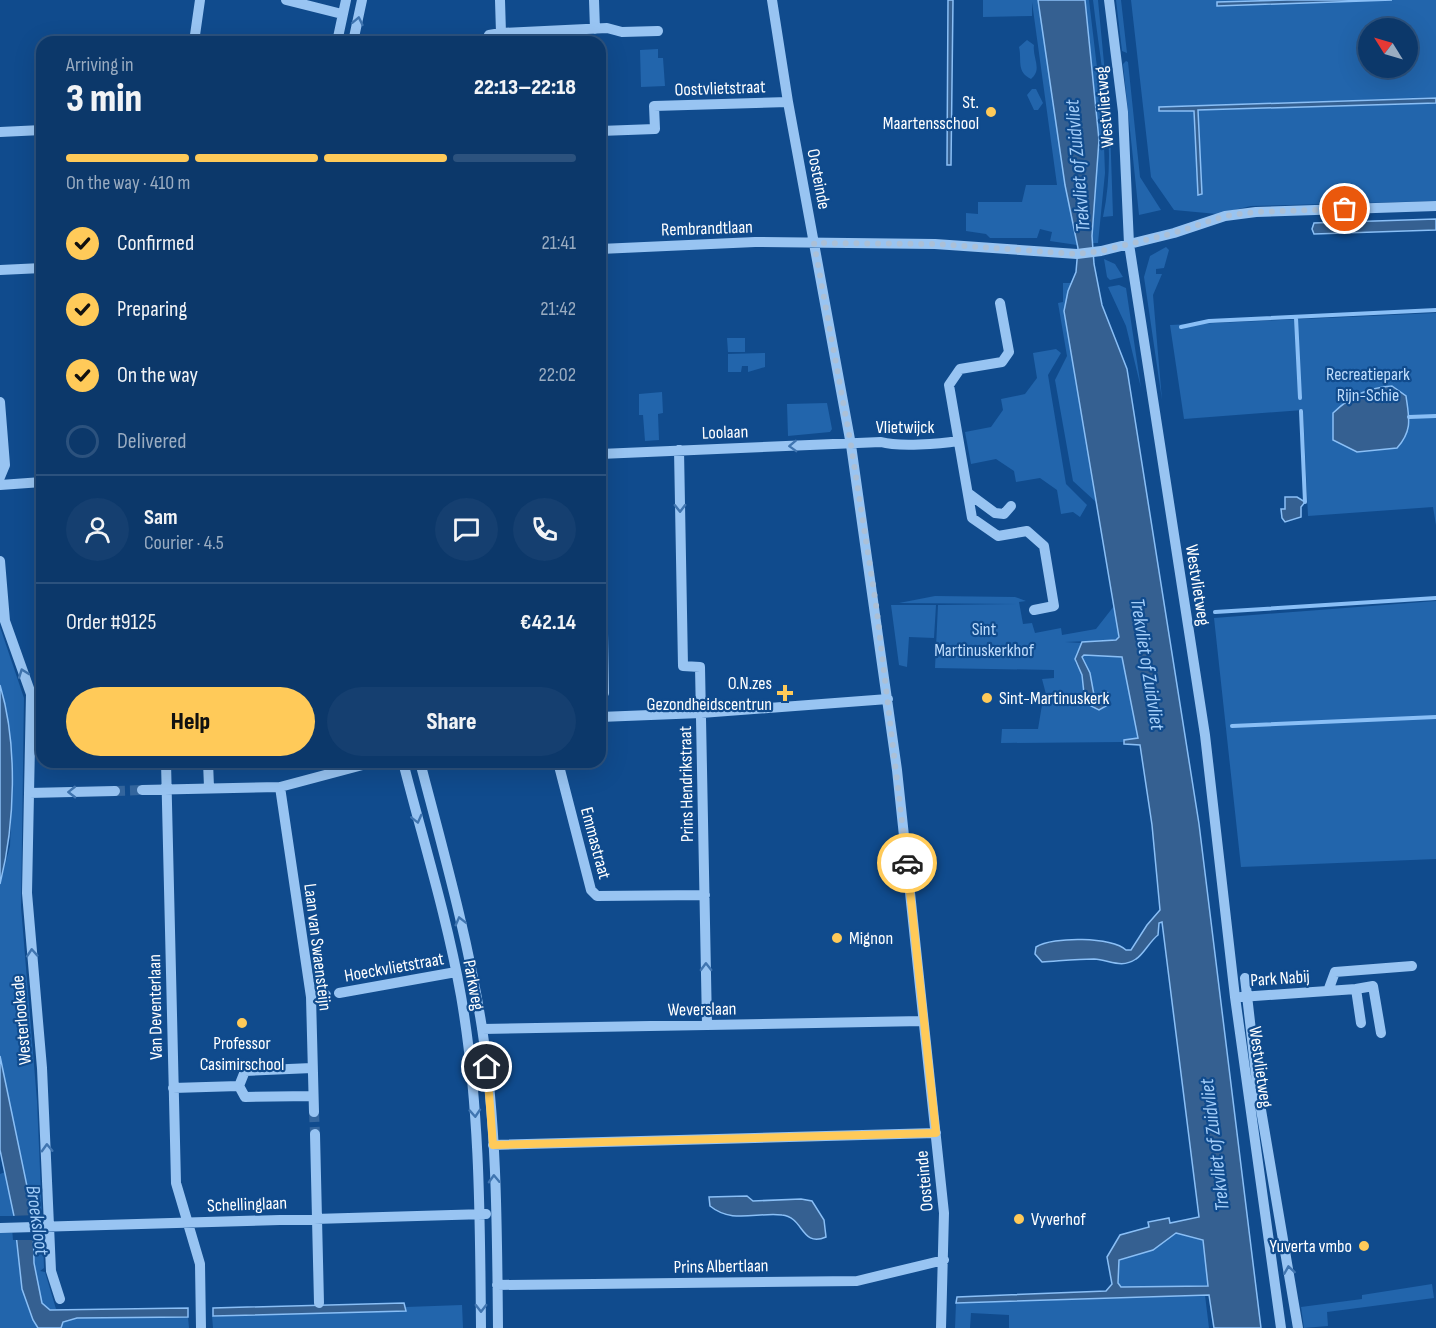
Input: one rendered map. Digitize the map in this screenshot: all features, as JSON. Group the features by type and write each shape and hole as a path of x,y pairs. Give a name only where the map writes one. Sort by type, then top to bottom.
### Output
{"street":[{"path":"195,36 200,0"},
{"path":"286,0 342,14"},
{"path":"338,36 346,0"},
{"path":"354,36 362,0"},
{"path":"500,0 501,33"},
{"path":"594,0 595,29"},
{"name":"Oosteinde","path":"772,0 788,102 851,445 888,699 945,1213 941,1328"},
{"name":"Westvlietweg","path":"1109,0 1123,112 1130,244 1205,735 1235,997 1281,1328"},
{"path":"488,36 501,33 595,29 622,32 658,31"},
{"name":"Oostvlietstraat","path":"606,131 655,129 654,106 788,102"},
{"path":"0,132 36,130"},
{"name":"Rembrandtlaan","path":"606,249 755,242 935,244 1077,254 1130,244 1225,216 1256,212 1436,206"},
{"path":"0,270 36,268"},
{"name":"Vlietwijck","path":"1000,303 1009,352 1002,362 960,369 949,385 972,518 998,536 1027,531 1044,546 1054,606 1034,610"},
{"path":"0,402 5,465 0,477"},
{"name":"Vlietwijck","path":"851,445 881,442 889,445 933,445 958,441"},
{"name":"Loolaan","path":"606,454 851,445"},
{"name":"Prins Hendrikstraat","path":"679,450 683,666 700,667 707,1025"},
{"path":"0,485 36,482"},
{"path":"968,493 995,513 1004,514 1011,506"},
{"name":"Westerlookade","path":"0,561 5,621 31,694 27,893 42,1068 45,1227 51,1271 60,1299"},
{"path":"606,717 701,713 888,699"},
{"name":"Van Deventerlaan","path":"166,768 176,1183 200,1264 201,1328"},
{"path":"208,768 208,787"},
{"path":"142,790 280,787 351,768"},
{"name":"Parkweg","path":"405,768 456,972 474,1092 480,1214 481,1328"},
{"name":"Parkweg","path":"421,768 471,969 482,1029 493,1145 498,1328"},
{"name":"Emmastraat","path":"560,768 591,890 597,896 705,895"},
{"name":"Laan van Swaensteijn","path":"280,787 311,997 314,1112"},
{"path":"29,793 115,791"},
{"name":"Park Nabij","path":"1328,991 1335,972 1412,966"},
{"path":"1371,969 1381,1033"},
{"name":"Hoeckvlietstraat","path":"339,993 456,972"},
{"name":"Westvlietweg","path":"1245,978 1258,1092 1298,1328"},
{"name":"Park Nabij","path":"1235,997 1373,986"},
{"path":"1356,989 1361,1023"},
{"name":"Hoeckvlietstraat","path":"311,997 326,995"},
{"name":"Weverslaan","path":"482,1029 923,1021"},
{"path":"239,1086 245,1071 312,1068"},
{"path":"173,1088 239,1086"},
{"path":"239,1086 245,1097 313,1096"},
{"path":"493,1145 936,1133"},
{"path":"315,1134 320,1303"},
{"path":"1259,1175 1271,1174"},
{"name":"Schellinglaan","path":"3,1228 495,1214"},
{"name":"Prins Albertlaan","path":"497,1284 857,1281 944,1260"}],"green space":[{"path":"983,0 1038,0 1077,245 1050,241 1052,232 1040,229 1037,238 990,238 986,234 966,231 966,213 978,214 978,202 1022,202 1026,185 1057,185 1032,2 1032,16 983,17"},
{"path":"1085,0 1089,0 1103,118 1105,173 1098,243 1092,243 1092,236 1099,140"},
{"path":"1093,0 1098,0 1110,126 1113,216 1103,217 1109,163 1109,136"},
{"path":"1116,0 1121,0 1127,53 1122,51"},
{"path":"1131,0 1436,0 1436,97 1194,106 1159,110 1194,110 1195,147 1198,110 1436,103 1436,201 1251,206 1217,214 1174,210 1151,177"},
{"path":"1027,40 1034,45 1037,67 1031,79 1023,73 1020,65 1019,47"},
{"path":"658,49 658,58 663,58 665,86 641,87 640,50"},
{"path":"1128,62 1140,177 1161,210 1139,215 1123,64"},
{"path":"1032,89 1036,89 1043,103 1038,110 1034,110 1027,95"},
{"path":"1166,247 1169,250 1164,268 1156,269 1156,274 1162,274 1153,295 1162,400 1144,277 1150,256"},
{"path":"1104,259 1115,264 1123,277 1110,280 1107,277"},
{"path":"1063,283 1072,283 1064,311 1096,502 1073,481 1055,380 1067,356 1058,303 1063,302"},
{"path":"1119,285 1126,288 1141,388 1126,326 1108,287"},
{"name":"Recreatiepark Rijn-Schie","path":"1436,313 1436,525 1433,507 1308,516 1303,410 1184,419 1170,325"},
{"path":"727,338 745,338 745,352 728,352"},
{"path":"1056,349 1061,353 1048,375 1066,484 1087,505 1080,517 1073,512 1061,514 1057,490 1040,478 1016,482 1014,471 996,459 971,464 965,432 991,427 1003,410 1001,399 1025,394 1037,378 1033,353"},
{"path":"765,353 765,367 748,372 748,366 742,366 741,372 728,372 728,354"},
{"path":"662,392 663,413 658,414 659,440 645,441 643,415 639,415 639,394"},
{"path":"827,403 832,429 830,432 788,436 787,404"},
{"name":"Sint Martinuskerkhof","path":"935,596 1015,597 1026,601 1019,602 1023,624 1032,623 1035,633 1061,628 1062,635 1096,629 1114,606 1119,637 1116,640 1065,642 1082,643 1076,654 1075,662 1082,675 1084,695 1088,706 1102,695 1096,697 1094,695 1090,673 1082,658 1084,655 1122,656 1138,738 1122,742 1001,743 1002,729 1038,729 1042,705 1047,698 1042,679 1054,678 1054,670 935,668 938,605 1016,604 899,603"},
{"path":"1436,601 1436,859 1241,867 1214,618"},
{"path":"891,605 936,605 934,638 909,637 907,667 899,665"},
{"path":"0,627 24,698 21,907 37,1101 42,1216 33,1215 0,1056 0,884 10,846 11,823 10,742 0,685"},
{"path":"5,1172 14,1216 0,1216 0,1174"},
{"path":"0,1232 18,1233 49,1328 0,1328"},
{"path":"1176,1233 1203,1240 1208,1286 1121,1287 1118,1283 1119,1260 1153,1250"},
{"path":"34,1240 43,1240 44,1268 40,1271 45,1272 56,1309 50,1310 42,1303 34,1263"},
{"path":"1432,1284 1434,1298 1327,1312 1328,1326 1304,1328 1301,1307 1362,1299 1362,1295"},
{"path":"1205,1295 1209,1328 1009,1328 1009,1315 971,1313 970,1328 955,1328 956,1303"},
{"path":"462,1305 463,1328 213,1328 212,1316 405,1311 406,1307"},
{"path":"118,1315 188,1317 189,1328 57,1328 59,1318"}],"water":[{"path":"948,0 953,0 951,165 947,165"},
{"name":"Trekvliet of Zuidvliet","path":"1038,0 1085,0 1099,140 1092,236 1094,264 1102,305 1127,369 1199,824 1261,1328 1214,1328 1209,1295 956,1303 957,1297 1106,1291 1112,1284 1107,1257 1120,1235 1149,1227 1148,1222 1169,1218 1170,1223 1199,1217 1162,922 1159,923 1158,935 1131,962 1115,963 1094,959 1042,962 1035,954 1036,947 1044,943 1069,940 1109,942 1131,950 1160,910 1152,825 1140,745 1124,744 1124,740 1138,738 1122,657 1084,655 1082,657 1090,673 1094,695 1099,697 1103,691 1108,693 1106,706 1099,710 1085,703 1082,675 1075,659 1082,642 1116,640 1119,637 1064,311 1068,291 1076,272 1078,248 1065,185","holes":["1176,1233 1203,1240 1208,1286 1121,1287 1118,1283 1119,1260 1153,1250"]},
{"path":"1392,0 1217,6 1217,2"},
{"path":"1436,98 1436,103 1198,110 1202,194 1198,195 1194,111 1159,111 1159,107"},
{"path":"1436,219 1436,230 1314,234 1312,229 1314,223"},
{"path":"1392,386 1406,396 1409,417 1406,435 1397,448 1357,452 1333,440 1333,413 1360,394"},
{"path":"1285,497 1297,497 1305,502 1301,507 1301,517 1285,522 1281,509 1285,509"},
{"path":"0,685 10,733 12,784 9,836 0,884"},
{"path":"0,1056 33,1215 34,1263 42,1303 50,1310 188,1308 188,1317 77,1318 63,1322 61,1328 38,1328 22,1289 14,1216 0,1150"},
{"path":"747,1196 753,1201 801,1199 812,1201 824,1220 826,1237 812,1238 795,1221 782,1215 727,1215 710,1206 709,1197"},
{"path":"404,1303 406,1311 213,1316 213,1308"}],"pier":[{"path":"36,1215 37,1240 13,1240 11,1216"}],"waterway":[{"path":"1181,327 1209,321 1436,310"},
{"path":"1296,318 1300,398"},
{"path":"1301,411 1305,502"},
{"path":"1409,417 1436,416"},
{"path":"1215,612 1436,598"},
{"path":"1232,726 1436,717"}],"tunnel":[{"path":"115,791 142,790"},
{"path":"314,1112 315,1134"}],"way so far":[{"path":"907,863 876,605 851,445 814,243 935,244 1077,254 1101,251 1174,233 1225,216 1256,212 1345,209"}],"place":[{"name":"St. Maartensschool","path":"991,112"},
{"name":"O.N.zes Gezondheidscentrun","path":"785,693"},
{"name":"Sint-Martinuskerk","path":"987,698"},
{"name":"Mignon","path":"837,938"},
{"name":"Professor Casimirschool","path":"242,1023"},
{"name":"Vyverhof","path":"1019,1219"},
{"name":"Yuverta vmbo","path":"1364,1246"}],"route":[{"path":"487,1067 493,1145 936,1133 907,863"}],"water label":[{"name":"Broeksloot","path":"38,1220"}]}
